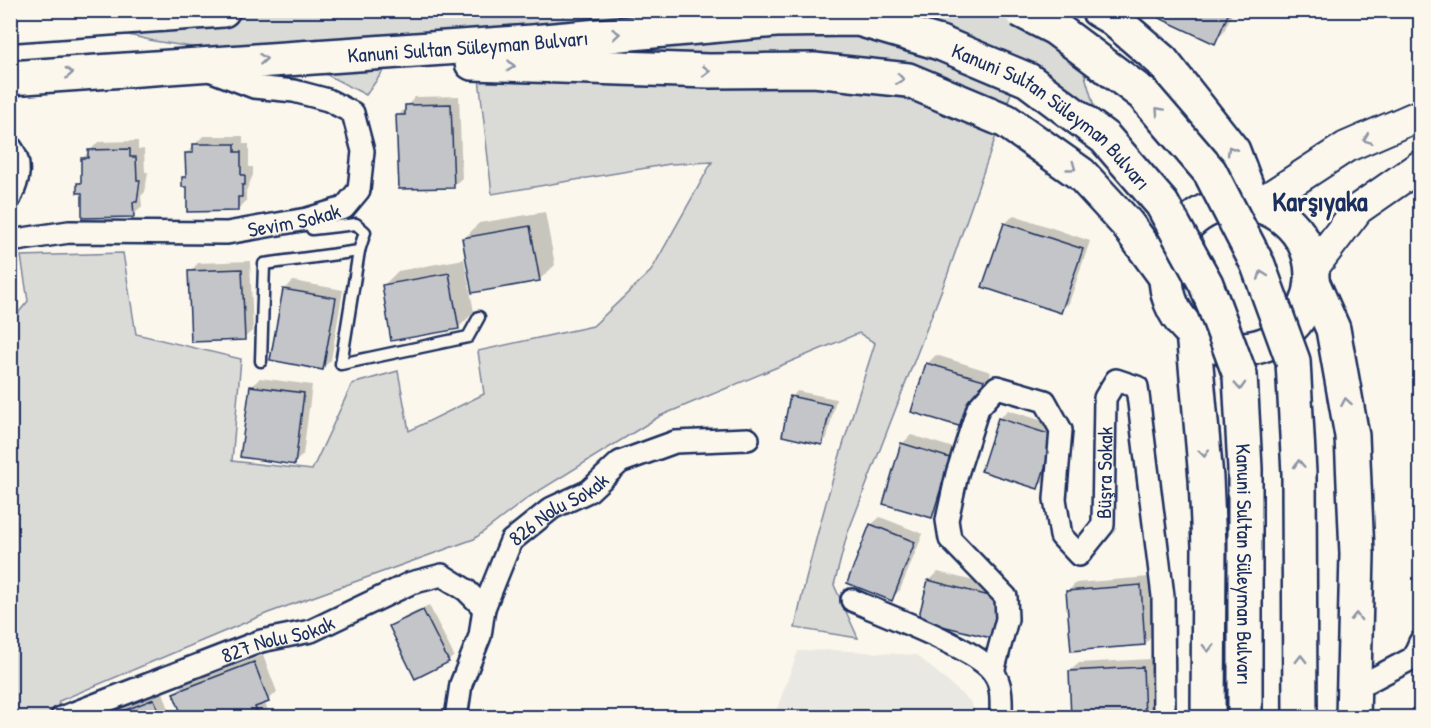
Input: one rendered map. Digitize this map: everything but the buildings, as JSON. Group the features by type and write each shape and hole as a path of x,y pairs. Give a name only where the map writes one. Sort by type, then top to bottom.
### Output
{"main road":[{"path":"18,24 223,10"},
{"path":"1020,10 1055,28 1143,94 1210,172 1258,265 1293,361 1299,473 1300,717"},
{"path":"1098,10 1112,18 1169,70 1233,151 1255,204"},
{"name":"Kanuni Sultan Süleyman Bulvarı","path":"10,78 532,42 776,20 858,19 940,44 1028,80 1105,138 1162,204 1206,284 1240,375 1245,469 1245,717"},
{"path":"348,53 522,67 709,71 814,70 908,80 1006,120 1081,174 1127,225 1166,276"},
{"path":"1255,204 1346,147 1420,115"},
{"path":"1354,703 1357,554 1352,436 1333,329 1313,276 1307,247 1295,228 1278,213 1255,204 1235,203 1213,207 1194,218 1179,234 1169,254 1166,276 1170,300 1181,321 1192,332 1220,347 1244,350 1267,345 1287,332 1303,314 1313,276 1358,209 1420,166"},
{"path":"1192,332 1209,546 1208,717"}],"street":[{"name":"Sevim Sokak","path":"10,241 69,232 227,233 307,219 344,208 359,190 363,151 353,113 328,100 294,91 254,87 194,64"},
{"path":"10,146 17,155 19,179 10,198"},
{"name":"Büşra Sokak","path":"993,672 1007,619 1006,597 950,539 947,520 957,474 978,408 997,387 1045,401 1061,430 1055,499 1061,536 1079,555 1103,525 1105,398 1116,380 1137,387 1142,418 1163,596 1164,717"},
{"name":"826 Nolu Sokak","path":"456,717 461,684 480,636 484,608 511,541 552,508 589,491 620,462 675,442 748,439"},
{"name":"827 Nolu Sokak","path":"61,717 261,642 311,630 411,583 442,575 465,590 484,608"},
{"path":"852,600 964,650 993,672 1001,692 1001,717"},
{"path":"1354,703 1413,658 1420,642"}],"lane":[{"path":"307,219 312,229 356,224 365,232 359,251 341,364 468,337 479,317"},
{"path":"261,361 264,264 359,251"}],"shaded area":[{"path":"560,10 563,16 575,10 1066,11 1096,113 1020,67 947,276 847,535 834,585 858,638 795,628 821,520 875,343 859,333 660,416 529,497 474,539 268,613 59,701 56,717 11,717 10,323 28,301 21,256 123,253 136,334 241,359 232,461 312,470 352,384 398,371 409,431 484,394 478,351 593,326 651,271 712,162 670,164 492,194 477,60 391,60 366,95 310,66 154,41 27,11"},
{"path":"833,650 917,655 970,701 978,717 774,717 798,651"}],"district":[{"name":"Karşıyaka","path":"1320,201"}]}
